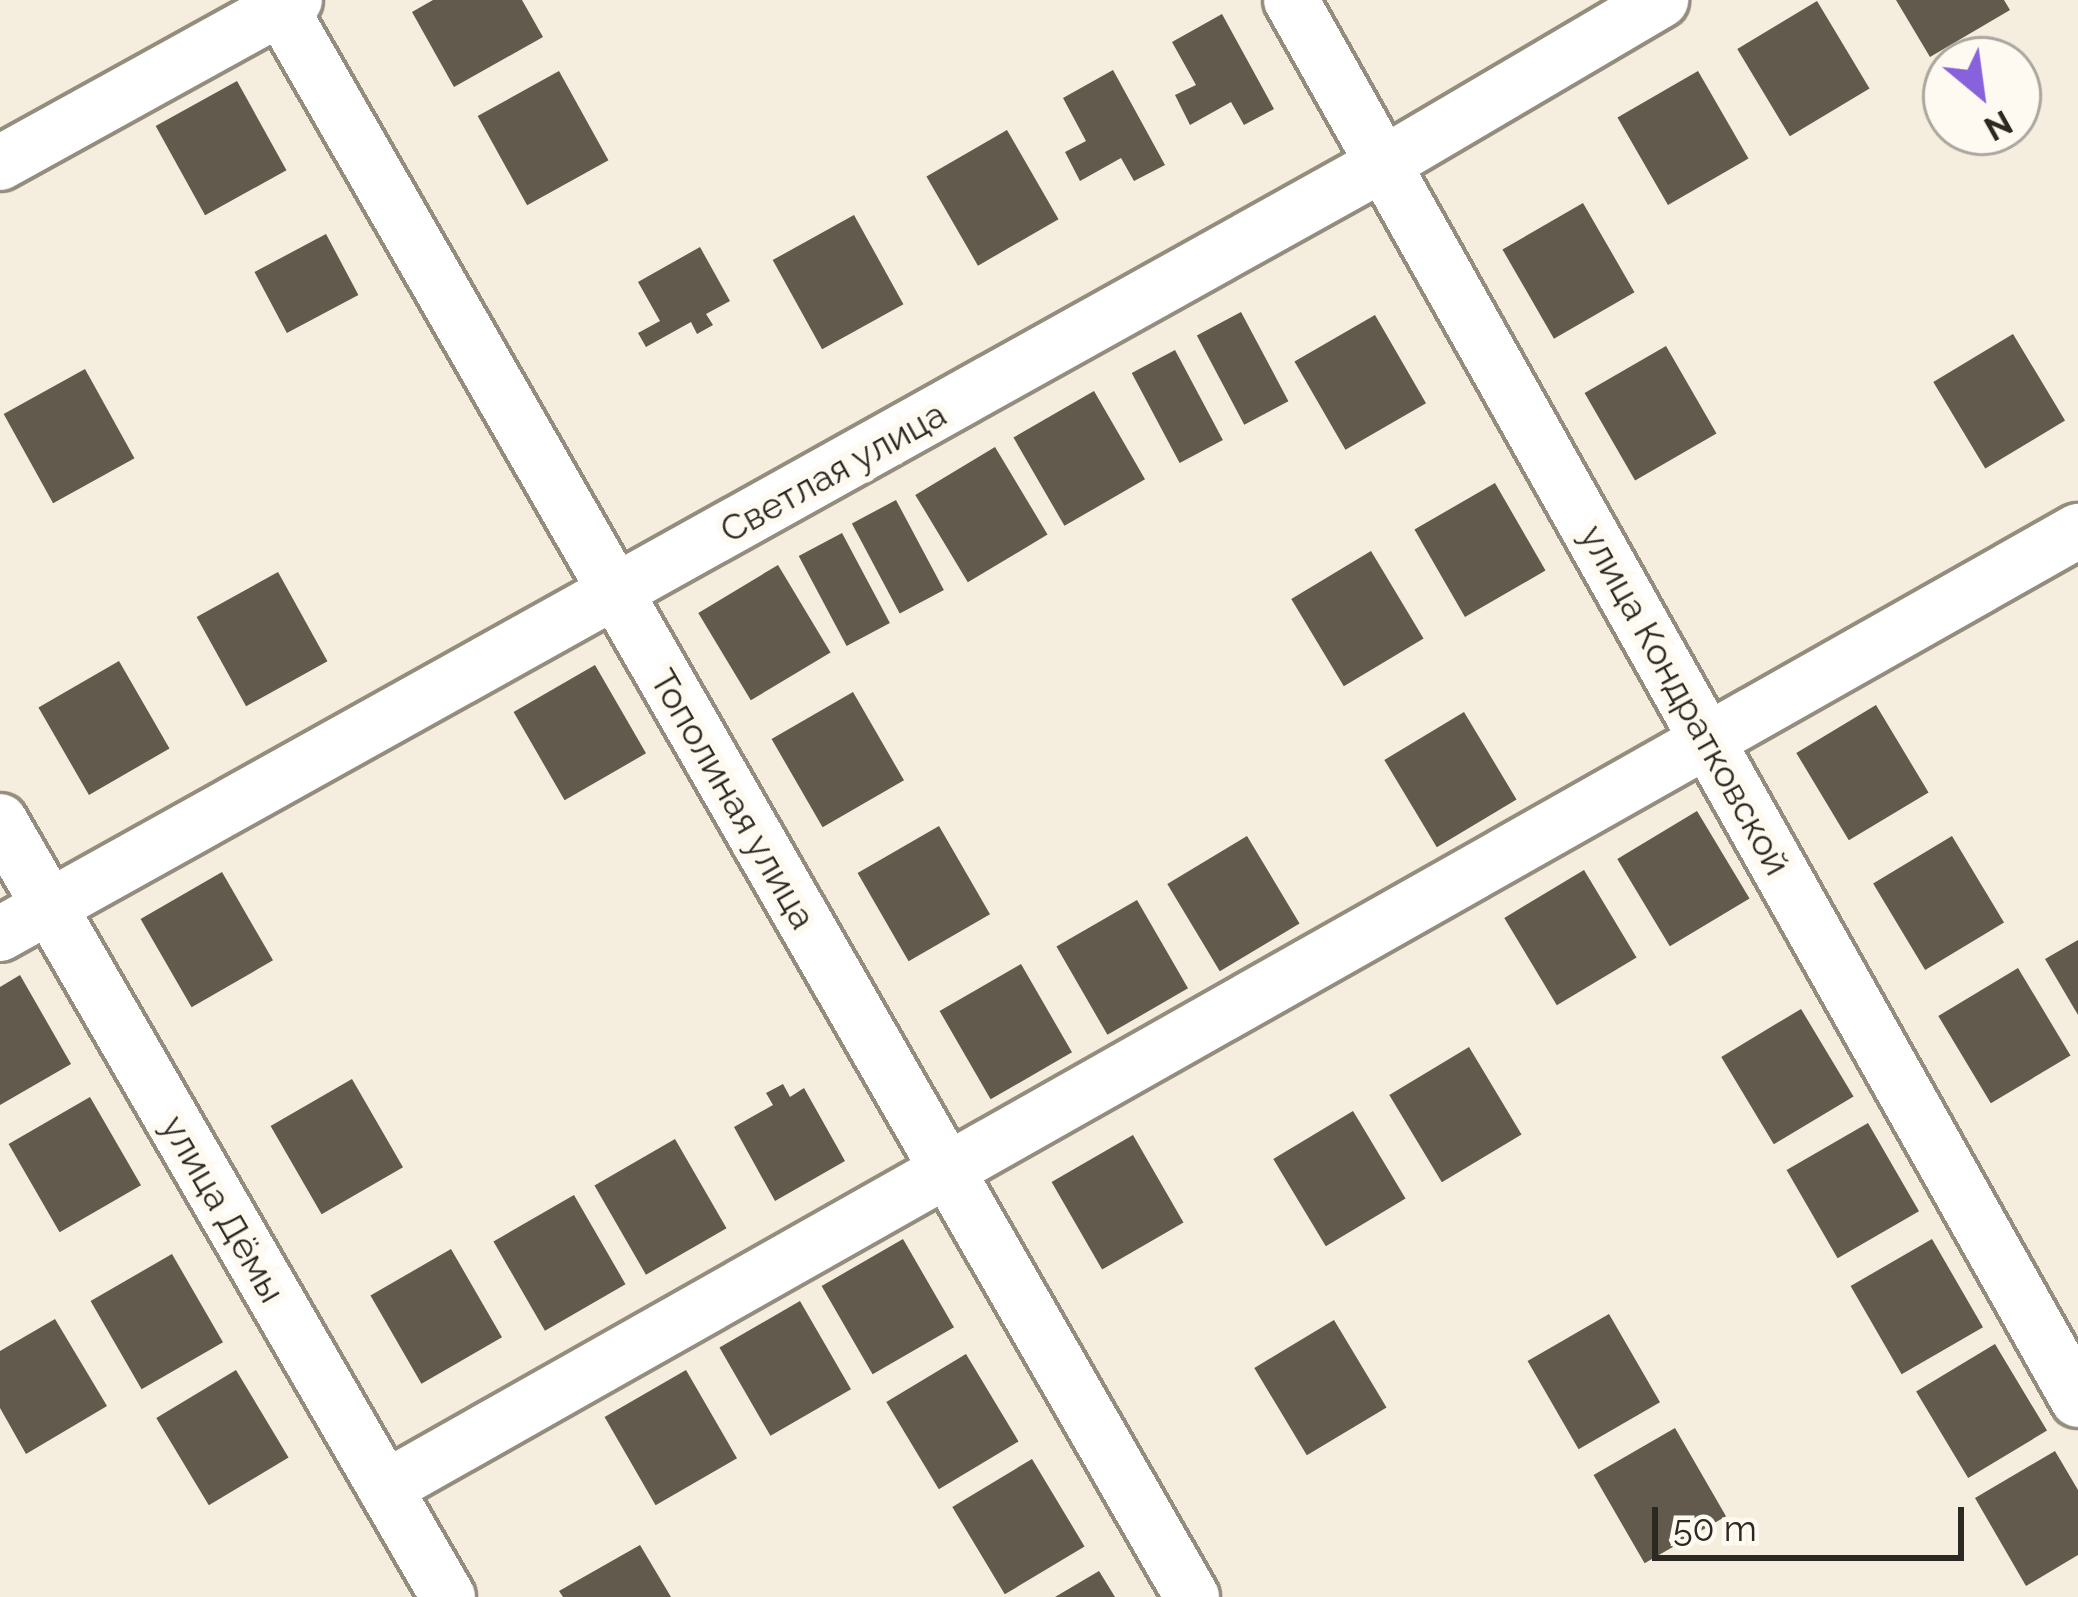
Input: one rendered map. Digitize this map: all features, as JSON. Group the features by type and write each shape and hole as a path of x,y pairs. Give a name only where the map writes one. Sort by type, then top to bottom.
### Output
{"street":[{"name":"улица Кондратковской","path":"1291,0 2078,1400"},
{"name":"Светлая улица","path":"0,934 1383,164 1661,0"},
{"path":"0,163 284,3"},
{"name":"Тополиная улица","path":"284,3 616,594 1192,1597"},
{"path":"385,1488 2078,531"},
{"name":"улица Дёмы","path":"0,821 448,1597"}],"building":[{"path":"433,0 522,0 543,37 454,87 412,12"},
{"path":"1896,0 2004,0 2010,10 1966,36 1922,36 1922,44"},
{"path":"1817,1 1870,88 1790,136 1737,49"},
{"path":"1222,14 1274,109 1244,125 1231,102 1190,125 1175,95 1196,85 1172,42"},
{"path":"1113,70 1165,165 1134,181 1121,158 1080,181 1065,152 1086,141 1063,98"},
{"path":"559,71 608,160 527,205 478,116"},
{"path":"1698,71 1748,158 1668,205 1617,118"},
{"path":"237,81 286,170 205,215 156,126"},
{"path":"1007,130 1058,219 978,266 926,176"},
{"path":"1583,203 1634,292 1554,339 1502,250"},
{"path":"854,215 903,304 822,349 773,260"},
{"path":"326,234 358,295 287,333 254,272"},
{"path":"700,247 730,301 706,314 713,325 697,334 691,322 646,347 638,333 660,321 638,282"},
{"path":"1241,312 1288,401 1244,425 1197,335"},
{"path":"1375,315 1426,403 1345,450 1294,362"},
{"path":"2013,334 2065,421 1985,468 1933,382"},
{"path":"1666,346 1716,433 1635,480 1585,393"},
{"path":"1175,350 1223,440 1180,463 1132,373"},
{"path":"85,369 134,458 53,503 4,414"},
{"path":"1094,391 1145,479 1064,526 1013,438"},
{"path":"995,447 1048,534 968,582 915,495"},
{"path":"1495,483 1546,570 1465,617 1414,530"},
{"path":"896,500 944,590 900,614 852,523"},
{"path":"842,533 890,623 847,646 799,556"},
{"path":"1371,551 1424,638 1344,686 1291,599"},
{"path":"778,565 831,652 751,700 698,613"},
{"path":"278,572 327,661 246,706 197,617"},
{"path":"119,661 170,748 89,795 38,708"},
{"path":"595,665 646,753 565,800 514,712"},
{"path":"853,692 904,780 823,827 772,739"},
{"path":"1876,705 1929,792 1849,840 1796,753"},
{"path":"1464,712 1517,799 1437,847 1384,760"},
{"path":"1697,811 1750,898 1670,946 1617,859"},
{"path":"939,826 990,914 909,961 858,873"},
{"path":"1247,836 1300,923 1220,971 1167,884"},
{"path":"1952,836 2004,923 1925,970 1873,883"},
{"path":"1584,870 1637,957 1557,1005 1504,918"},
{"path":"222,872 273,960 192,1007 141,919"},
{"path":"1137,900 1188,988 1107,1035 1056,946"},
{"path":"2078,940 2078,1015 2045,959"},
{"path":"1021,964 1072,1052 991,1099 940,1011"},
{"path":"2018,968 2071,1055 1991,1103 1938,1016"},
{"path":"20,975 71,1064 0,1105 0,987"},
{"path":"1801,1009 1854,1096 1774,1144 1721,1057"},
{"path":"1469,1047 1522,1134 1442,1182 1389,1095"},
{"path":"352,1079 403,1167 322,1214 271,1126"},
{"path":"783,1084 790,1097 804,1088 845,1161 775,1201 734,1127 773,1105 766,1093"},
{"path":"90,1097 141,1185 60,1232 9,1144"},
{"path":"1353,1111 1406,1198 1326,1246 1273,1159"},
{"path":"1868,1123 1919,1211 1838,1258 1787,1170"},
{"path":"1133,1135 1184,1222 1102,1269 1052,1182"},
{"path":"675,1139 727,1228 646,1275 594,1186"},
{"path":"574,1195 626,1284 545,1331 493,1242"},
{"path":"903,1239 954,1327 873,1374 822,1286"},
{"path":"1932,1239 1983,1327 1902,1374 1851,1286"},
{"path":"451,1249 502,1337 421,1384 370,1296"},
{"path":"172,1254 223,1342 142,1389 91,1301"},
{"path":"800,1301 851,1389 770,1436 719,1348"},
{"path":"1609,1314 1660,1402 1579,1449 1528,1361"},
{"path":"55,1319 107,1406 26,1454 0,1408 0,1351"},
{"path":"1334,1320 1387,1407 1307,1455 1254,1368"},
{"path":"1995,1344 2047,1431 1968,1478 1916,1391"},
{"path":"966,1354 1019,1441 939,1489 886,1402"},
{"path":"236,1370 289,1457 209,1505 156,1418"},
{"path":"686,1370 737,1458 656,1505 605,1417"},
{"path":"1675,1428 1726,1516 1645,1563 1594,1475"},
{"path":"2055,1451 2078,1490 2078,1555 2026,1586 1975,1498"},
{"path":"1032,1459 1085,1546 1005,1594 952,1507"},
{"path":"640,1545 671,1597 563,1597 559,1591"},
{"path":"1099,1571 1115,1597 1055,1597"}]}
